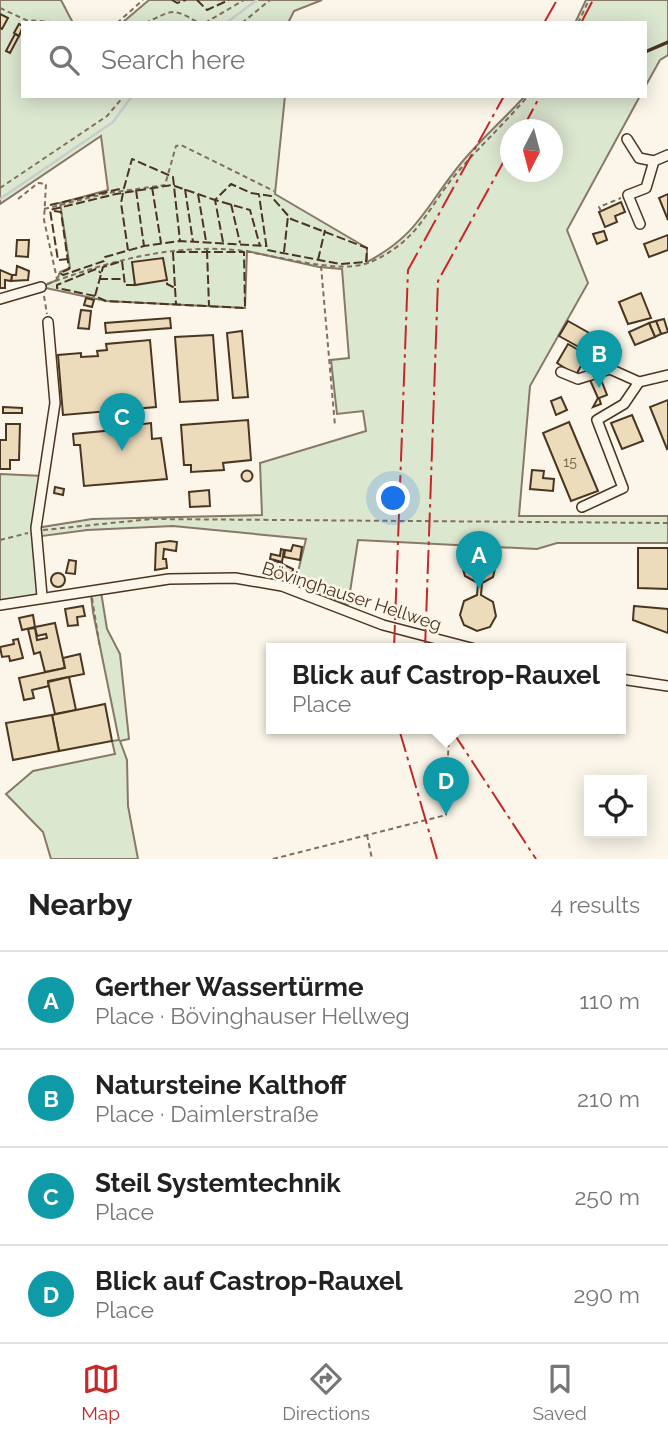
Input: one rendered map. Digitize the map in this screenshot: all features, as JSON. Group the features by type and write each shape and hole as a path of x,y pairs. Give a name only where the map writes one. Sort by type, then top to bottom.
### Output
{"street":[{"path":"627,139 639,158 654,161 668,155"},
{"path":"640,224 628,195 646,188 654,161"},
{"path":"0,299 41,287"},
{"path":"42,596 36,531 55,403 48,322"},
{"path":"589,357 639,382 668,375"},
{"path":"561,372 578,379 610,369"},
{"path":"582,507 623,488 597,420 624,404 639,382"},
{"name":"Bövinghauser Hellweg","path":"0,605 42,596 178,578 253,580 295,590 383,625 452,643"},
{"path":"626,680 668,686"}],"path":[{"path":"119,21 143,0"},
{"path":"208,21 244,0"},
{"path":"244,21 270,0"},
{"path":"579,21 589,0"},
{"path":"0,8 26,20 39,21"},
{"path":"149,21 169,10 176,10 195,21"},
{"path":"0,188 107,116 122,98"},
{"path":"48,322 41,287 123,258 177,249 236,249 338,267 365,265 404,242 428,218 455,175 526,98"},
{"path":"44,209 108,193 166,184 174,151 181,145 274,191"},
{"path":"18,199 38,183 44,183 48,190 44,209 58,280"},
{"path":"601,211 599,207 628,195"},
{"path":"320,264 335,426"},
{"path":"0,540 36,531 150,519 668,523"},
{"path":"92,590 100,648"},
{"path":"273,859 446,815 449,734"},
{"path":"366,834 372,859"}],"green space":[{"path":"0,0 61,0 72,21 21,21 21,98 285,98 275,194 367,248 367,262 399,241 411,229 462,162 500,122 500,182 563,182 563,119 502,119 523,98 639,98 567,230 588,283 530,386 519,516 668,516 668,543 557,543 537,549 358,540 348,605 295,584 306,539 173,526 87,530 34,537 41,596 0,604 0,474 43,476 36,528 92,519 262,515 260,463 366,431 363,411 337,414 331,360 349,358 342,269 319,267 247,251 245,308 106,301 41,287 57,280 60,272 70,268 60,203 108,190 101,136 0,204"},
{"path":"149,0 322,0 294,11 289,21 124,21"},
{"path":"586,0 668,0 668,55 660,60 647,83 647,21 576,21"},
{"path":"101,592 107,629 120,654 129,739 120,741 127,760 128,806 138,859 51,859 43,832 6,794 33,771 115,754 112,741 119,740 91,595"}],"building":[{"path":"0,14 8,18 2,29 0,28"},
{"path":"19,24 21,25 19,36 14,33"},
{"path":"15,34 19,36 10,53 6,51"},
{"path":"668,194 668,220 659,198"},
{"path":"621,202 625,212 615,216 617,222 605,227 599,212"},
{"path":"604,231 607,240 597,244 593,234"},
{"path":"668,235 668,250 649,257 644,244"},
{"path":"17,240 29,240 28,257 16,256"},
{"path":"163,258 167,280 135,285 132,262"},
{"path":"17,266 29,271 28,280 11,281 12,275 16,275"},
{"path":"0,270 12,275 11,281 5,280 5,288 0,288"},
{"path":"641,293 651,318 628,324 619,302"},
{"path":"86,298 94,300 92,307 84,305"},
{"path":"81,310 91,311 89,329 78,328"},
{"path":"170,318 171,328 106,333 105,323"},
{"path":"664,319 668,332 661,334 656,321"},
{"path":"568,321 621,351 613,366 559,336"},
{"path":"656,321 661,334 655,337 649,323"},
{"path":"649,323 655,337 635,345 629,332"},
{"path":"242,331 248,397 233,398 227,333"},
{"path":"213,335 218,400 180,402 175,337"},
{"path":"150,340 156,407 63,415 58,355 81,353 81,357 98,356 97,351 107,350 106,344"},
{"path":"568,344 587,355 576,375 557,363"},
{"path":"600,377 607,395 599,398 601,404 593,407 598,398 590,380"},
{"path":"561,397 567,410 556,415 551,401"},
{"path":"668,400 668,448 667,449 650,407"},
{"path":"3,407 22,408 22,413 3,413"},
{"path":"632,415 643,441 622,449 611,423"},
{"path":"248,420 251,460 223,463 224,470 191,472 191,465 184,465 181,425"},
{"path":"569,422 598,491 571,501 543,433"},
{"path":"151,423 152,439 161,438 167,479 84,486 80,445 74,445 73,434 135,428 135,425"},
{"path":"6,424 20,424 19,460 10,460 10,469 0,469 0,440 6,440"},
{"path":"247,470 253,476 247,482 241,476"},
{"path":"532,470 544,471 543,478 554,479 553,491 530,489"},
{"path":"55,487 64,489 63,495 54,493"},
{"path":"209,490 210,506 190,507 189,492"},
{"path":"177,542 176,551 164,549 163,559 166,559 167,568 155,570 156,543"},
{"path":"293,545 302,547 300,560 284,557 285,550 291,551"},
{"path":"481,546 491,551 497,561 493,577 482,583 481,595 493,602 496,616 490,627 477,631 464,625 460,615 464,601 477,595 478,583 465,576 461,562 467,551"},
{"path":"638,548 668,548 668,589 638,588"},
{"path":"281,549 284,550 282,562 270,559 271,554 280,556"},
{"path":"69,560 76,561 75,574 66,573"},
{"path":"274,560 293,569 291,578 274,575"},
{"path":"55,573 61,573 65,580 61,587 55,587 51,583 51,577"},
{"path":"83,606 85,616 77,617 78,625 68,626 65,609"},
{"path":"634,606 668,609 668,633 633,620"},
{"path":"33,615 35,627 22,630 19,618"},
{"path":"55,623 65,668 45,672 40,652 34,654 28,629 35,628 37,640 47,638 46,634 37,636 35,627"},
{"path":"18,639 23,658 10,661 9,656 2,657 0,647 14,644 13,640"},
{"path":"80,654 84,674 48,681 49,686 32,690 34,698 24,700 19,678 65,668 63,658"},
{"path":"69,677 76,710 55,714 48,682"},
{"path":"105,704 112,741 59,751 52,715"},
{"path":"52,715 59,751 13,760 6,723"}],"waterway":[{"path":"229,21 257,0"},
{"path":"0,199 113,122 131,98"}],"fence":[{"path":"172,0 177,3 186,0"},
{"path":"197,0 207,10 229,0"},
{"path":"50,205 124,188 132,159 173,177 180,241"},
{"path":"68,259 58,260 50,210 116,194 172,185 215,200 231,184 251,193 271,196 291,219 367,248 366,262 340,264 267,250 259,195"},
{"path":"152,187 161,243"},
{"path":"185,189 193,242"},
{"path":"136,190 144,246"},
{"path":"123,193 121,203 128,250"},
{"path":"198,194 206,241"},
{"path":"223,242 215,200 250,210 260,246"},
{"path":"231,204 240,243"},
{"path":"54,211 61,212 69,269 60,273 63,275 104,261 105,257 144,246 180,241 266,246"},
{"path":"284,252 288,216"},
{"path":"318,260 325,230"},
{"path":"207,250 209,306"},
{"path":"135,285 125,285 122,261 103,267 95,296 106,301 245,308 244,252 173,252 175,288 167,284 167,280"},
{"path":"95,296 57,288 57,285 96,269 101,273"},
{"path":"99,279 125,279"},
{"path":"175,288 176,304"}],"wall":[{"path":"647,51 668,42"}],"power":[{"path":"545,21 557,0"},
{"path":"582,21 593,0"},
{"path":"394,643 408,270 503,98"},
{"path":"528,119 539,98"},
{"path":"425,643 438,281 500,168"},
{"path":"400,734 437,859"},
{"path":"454,734 536,859"}],"place":[{"name":"Natursteine Kalthoff","path":"599,388"},
{"name":"Steil Systemtechnik","path":"122,451"},
{"name":"Gerther Wassertürme","path":"479,589"},
{"name":"Blick auf Castrop-Rauxel","path":"446,815"}]}
